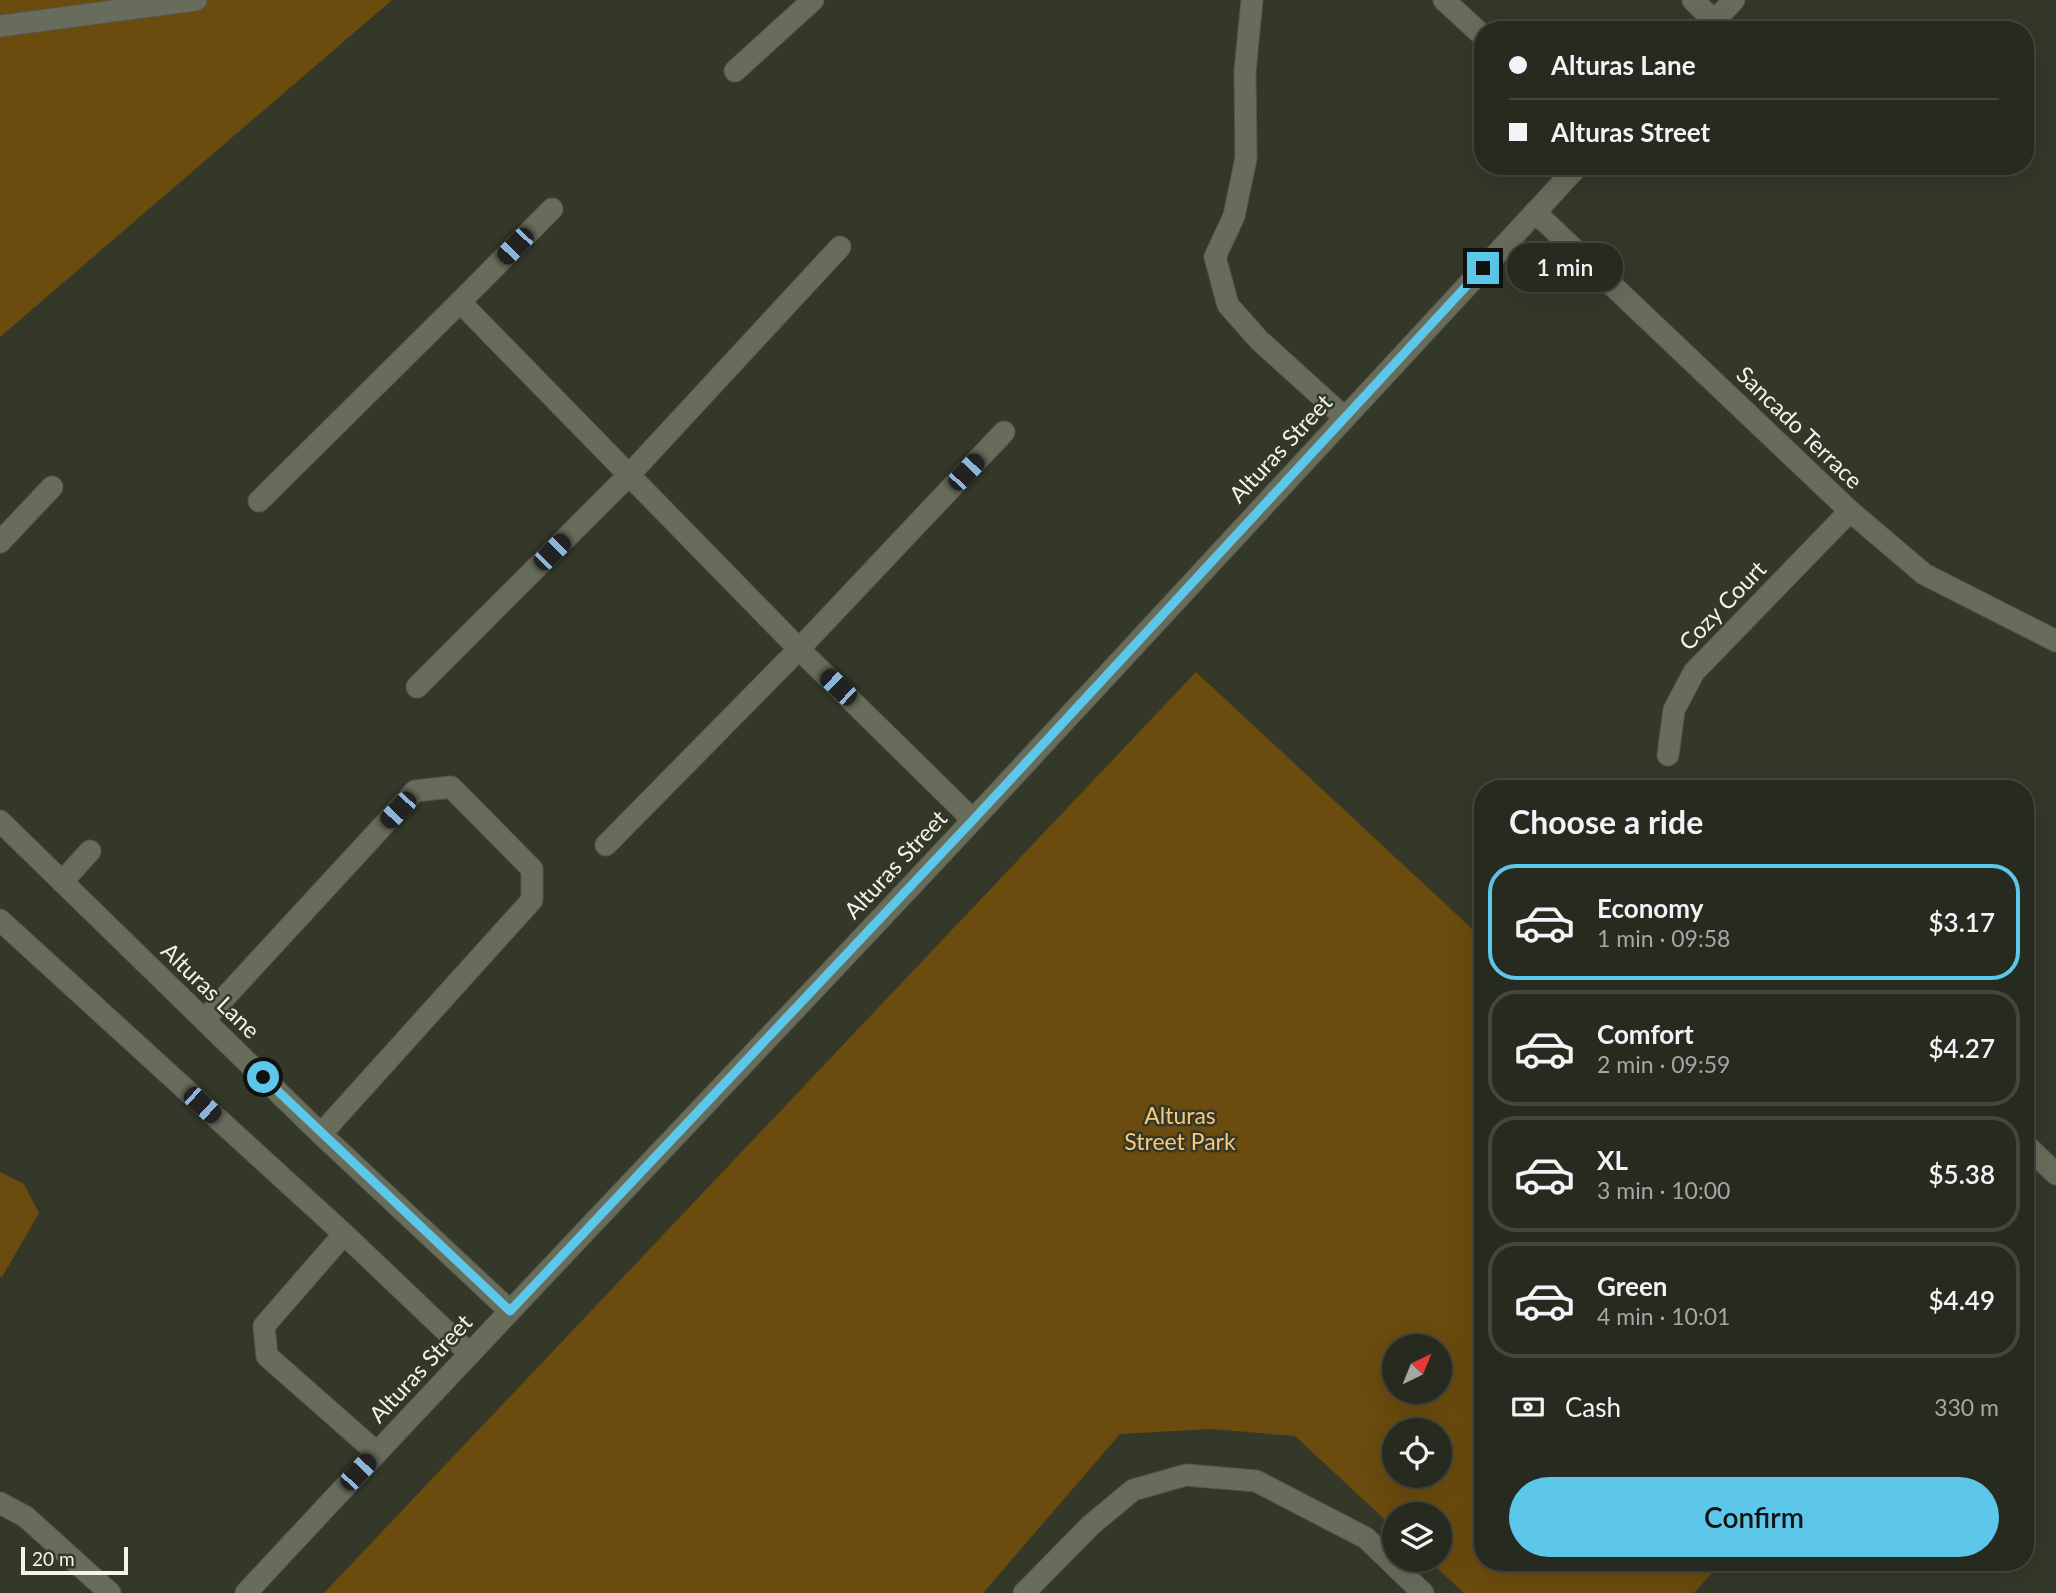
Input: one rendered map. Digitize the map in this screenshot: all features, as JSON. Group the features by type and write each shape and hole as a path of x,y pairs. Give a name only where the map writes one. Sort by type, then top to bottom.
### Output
{"street":[{"path":"0,26 196,0"},
{"path":"734,71 813,0"},
{"path":"1252,0 1245,71 1247,158 1234,216 1215,257 1228,305 1259,340 1343,417"},
{"path":"1444,0 1474,28"},
{"path":"1693,0 1707,21"},
{"path":"1714,21 1734,0"},
{"name":"Alturas Street","path":"246,1593 973,820 1570,175"},
{"path":"259,501 552,209"},
{"name":"Sancado Terrace","path":"1535,212 1850,511 1924,574 2056,641"},
{"path":"417,687 629,475 840,247"},
{"path":"460,302 799,649 973,820"},
{"path":"606,845 799,649 1004,432"},
{"path":"0,541 52,487"},
{"name":"Cozy Court","path":"1668,755 1674,710 1693,673 1850,511"},
{"path":"204,1020 415,791 451,787 532,869 532,900 321,1134"},
{"name":"Alturas Lane","path":"0,821 321,1134 510,1311"},
{"path":"62,882 90,851"},
{"path":"0,920 344,1234 470,1354"},
{"path":"2034,1153 2056,1174"},
{"path":"344,1234 264,1326 267,1356 376,1452"},
{"path":"1024,1593 1091,1525 1133,1490 1186,1475 1256,1481 1366,1538 1423,1593"},
{"path":"0,1503 26,1517 110,1593"}],"green space":[{"path":"0,0 392,0 0,337"},
{"name":"Alturas Street Park","path":"1196,672 1474,931 1474,1571 1714,1571 1694,1593 1464,1593 1441,1572 1452,1572 1452,1502 1382,1502 1382,1517 1295,1436 1211,1429 1120,1434 983,1593 324,1593"},
{"path":"0,1172 24,1184 39,1213 2,1277 0,1276"}],"route":[{"path":"263,1077 380,1191 510,1311 973,820 1483,268"}]}
